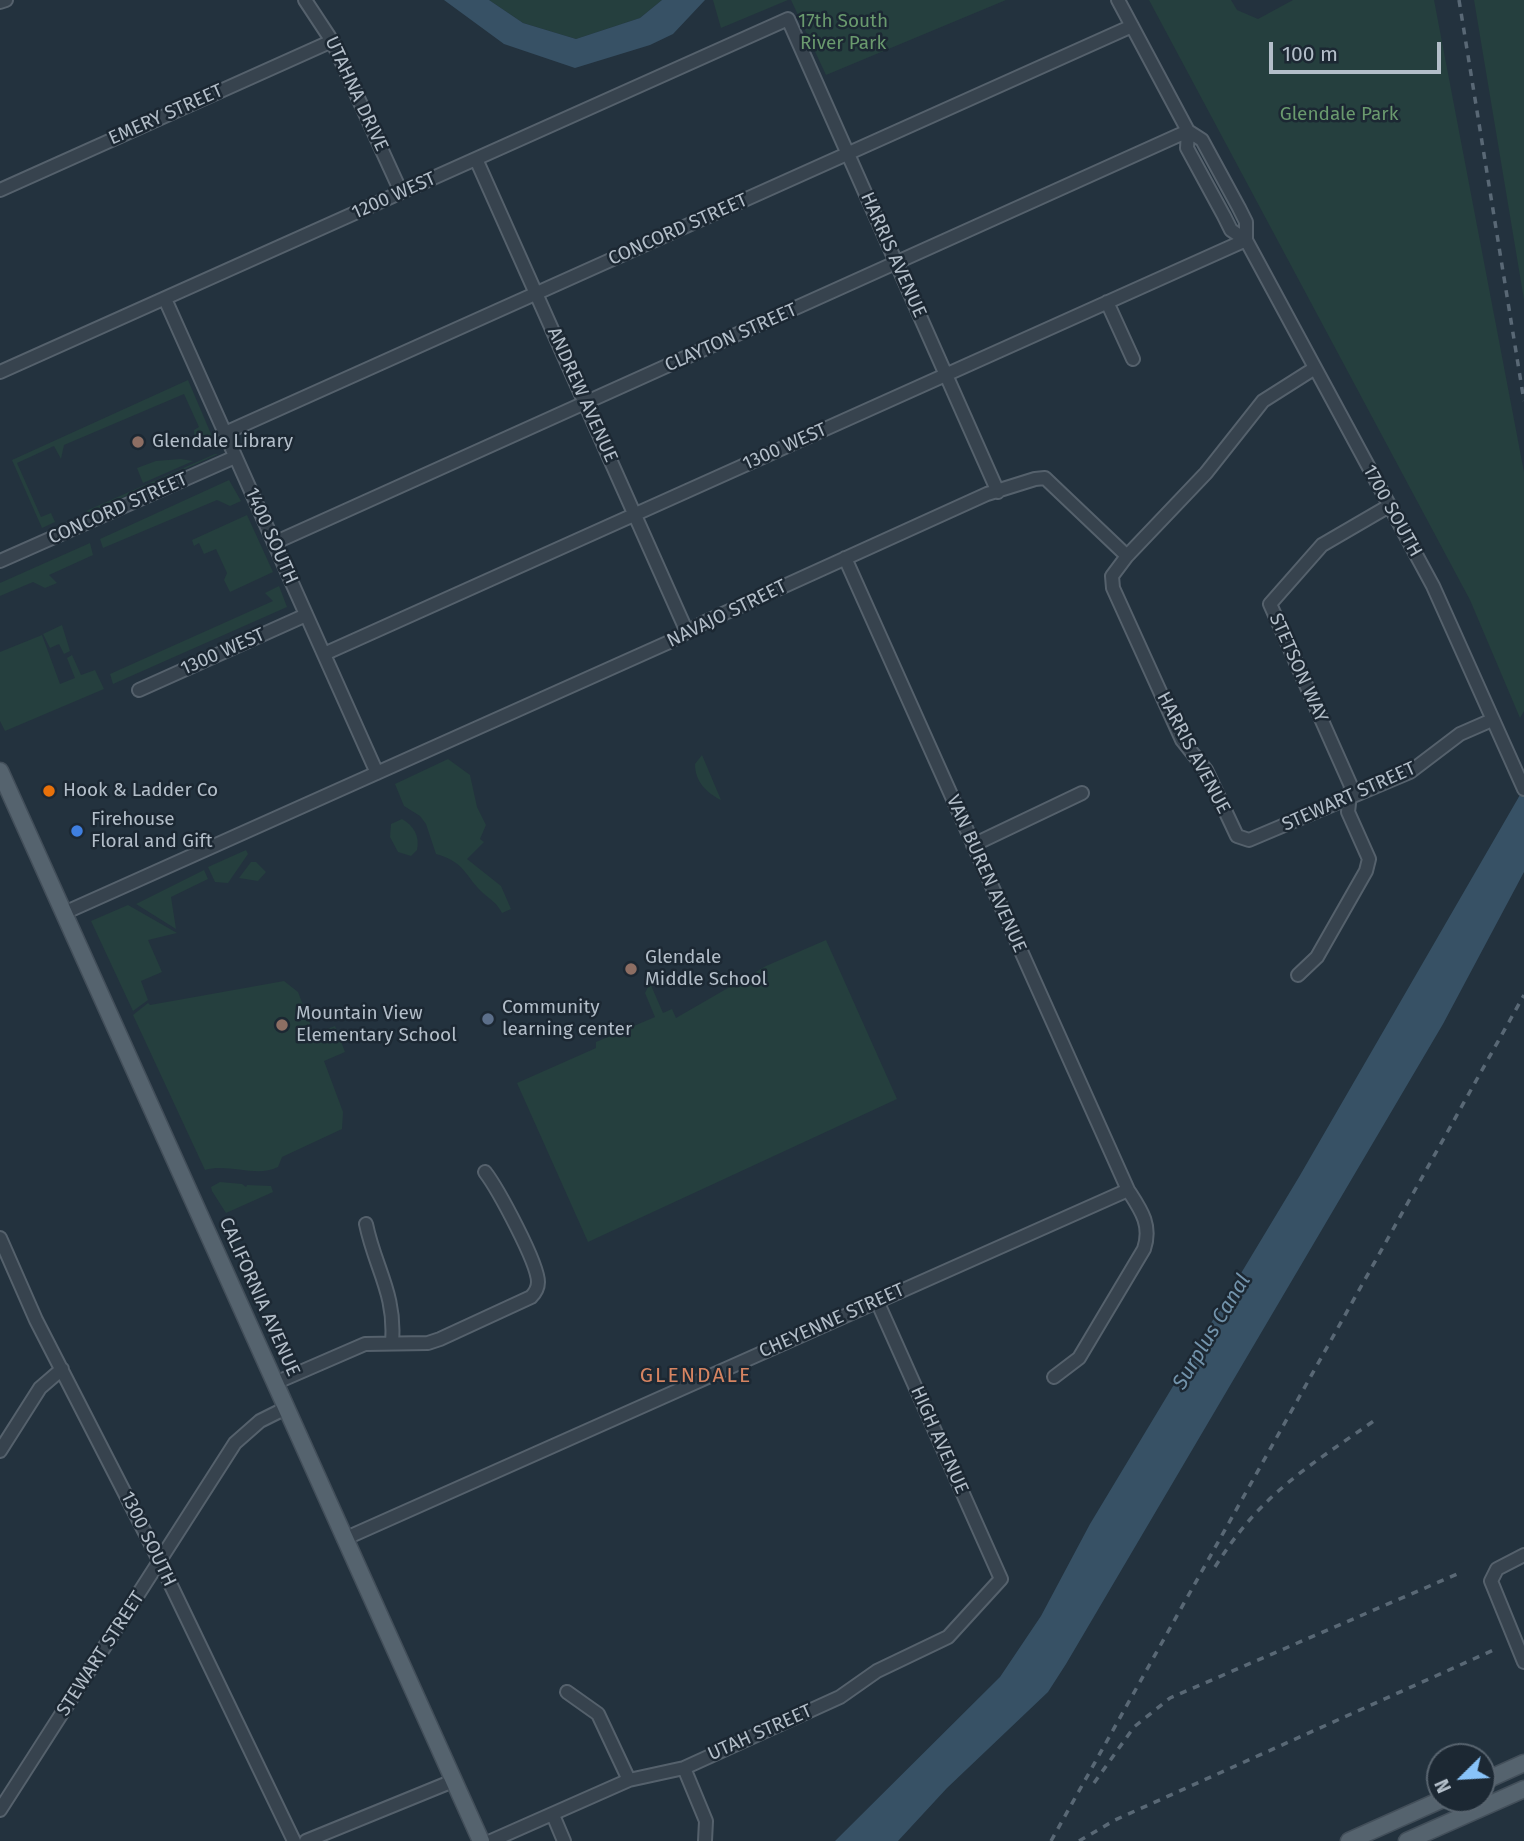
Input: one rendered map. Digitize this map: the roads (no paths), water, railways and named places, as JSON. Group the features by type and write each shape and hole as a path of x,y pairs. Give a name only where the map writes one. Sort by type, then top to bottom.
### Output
{"main road":[{"name":"CALIFORNIA AVENUE","path":"0,771 481,1841"},
{"path":"1496,1776 1524,1763"},
{"path":"1407,1841 1524,1789"},
{"path":"1349,1841 1426,1807"}],"street":[{"path":"0,2 6,0"},
{"name":"UTAHNA DRIVE","path":"305,0 332,41 401,192"},
{"name":"1700 SOUTH","path":"1118,0 1188,131 1188,148 1231,230 1246,240 1433,586 1524,789"},
{"name":"HARRIS AVENUE","path":"788,19 998,492"},
{"name":"1200 WEST","path":"0,372 788,19"},
{"name":"CONCORD STREET","path":"225,433 1132,26"},
{"name":"EMERY STREET","path":"0,190 332,41"},
{"name":"CLAYTON STREET","path":"274,543 1188,131"},
{"name":"ANDREW AVENUE","path":"476,159 687,632"},
{"name":"1300 WEST","path":"324,654 1246,240"},
{"name":"1400 SOUTH","path":"164,299 377,772"},
{"path":"1107,302 1133,359"},
{"path":"1127,556 1206,473 1263,401 1315,368"},
{"name":"CONCORD STREET","path":"0,561 235,457"},
{"name":"NAVAJO STREET","path":"64,913 845,558 998,492 1035,479 1045,478 1127,556"},
{"name":"STETSON WAY","path":"1350,798 1351,786 1270,604 1322,545 1389,506"},
{"name":"HARRIS AVENUE","path":"1127,556 1112,576 1113,588 1182,740 1206,770 1237,836"},
{"name":"VAN BUREN AVENUE","path":"845,558 1128,1189 1147,1223 1149,1235 1144,1249 1079,1358 1054,1377"},
{"name":"1300 WEST","path":"139,690 306,615"},
{"name":"STEWART STREET","path":"1237,836 1258,838 1418,768 1460,734 1492,720"},
{"path":"973,845 1082,793"},
{"path":"1298,975 1317,957 1369,866 1367,853 1348,811 1350,798"},
{"path":"275,1383 352,1348 393,1342 428,1343 440,1339 524,1301 537,1290 538,1282 531,1262 501,1194 485,1172"},
{"name":"CHEYENNE STREET","path":"344,1539 1128,1189"},
{"path":"366,1224 372,1252 391,1297 393,1342"},
{"name":"1300 SOUTH","path":"0,1238 61,1369 159,1562 294,1841"},
{"name":"HIGH AVENUE","path":"877,1301 1001,1579"},
{"path":"0,1451 40,1388 61,1369"},
{"name":"STEWART STREET","path":"0,1810 238,1439 260,1421 286,1408"},
{"path":"1524,1555 1502,1566 1492,1576 1496,1598 1524,1662"},
{"name":"UTAH STREET","path":"491,1841 629,1780 684,1768 840,1697 877,1671 948,1637 1001,1579"},
{"path":"567,1692 598,1714 629,1780"},
{"path":"684,1768 706,1821 705,1841"},
{"path":"306,1841 453,1781"},
{"path":"552,1815 564,1841"}],"water":[{"path":"444,0 489,0 523,23 576,39 640,18 662,0 705,0 673,34 650,45 575,68 504,44"},
{"name":"Surplus Canal","path":"1524,788 1524,872 1443,1024 1048,1692 947,1788 898,1841 835,1841 1000,1677 1041,1616 1090,1524 1299,1177"}],"railway":[{"path":"1459,0 1524,401"},
{"path":"1051,1841 1524,995"},
{"path":"1215,1567 1232,1541 1268,1500 1308,1467 1378,1418"},
{"path":"1094,1783 1134,1727 1170,1698 1462,1572"},
{"path":"1079,1841 1115,1820 1498,1648"}],"place":[{"name":"Glendale Library","path":"138,442"},
{"name":"Hook & Ladder Co","path":"49,791"},
{"name":"Firehouse Floral and Gift","path":"77,831"},
{"name":"Glendale Middle School","path":"631,969"},
{"name":"Community learning center","path":"488,1019"},
{"name":"Mountain View Elementary School","path":"282,1025"}],"district":[{"name":"GLENDALE","path":"696,1376"}],"park label":[{"name":"17th South River Park","path":"843,33"},
{"name":"Glendale Park","path":"1339,115"}]}
